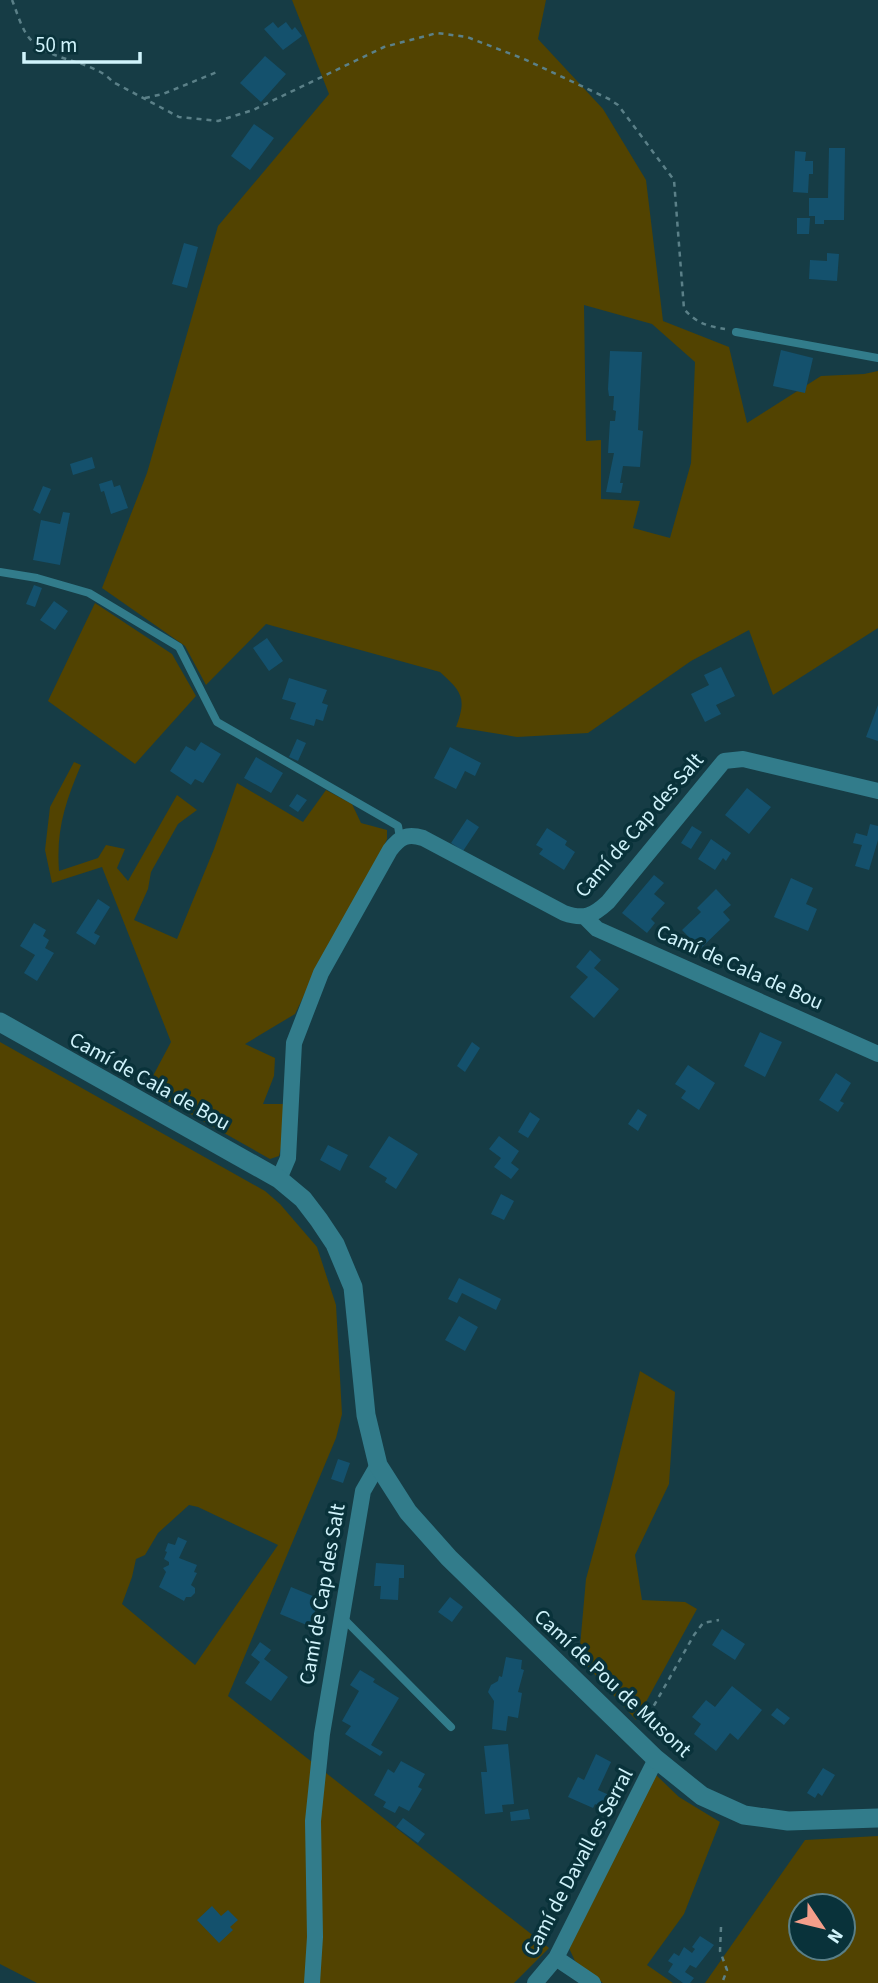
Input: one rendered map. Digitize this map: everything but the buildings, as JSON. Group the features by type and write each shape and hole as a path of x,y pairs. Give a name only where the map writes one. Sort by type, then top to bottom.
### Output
{"street":[{"name":"Camí de Cap des Salt","path":"400,838 411,834 423,838 564,913 586,918 608,902 724,761 743,759 878,791"},
{"path":"378,1465 366,1415 353,1287 335,1244 319,1220 303,1199 279,1179 288,1158 294,1043 321,973 390,850 400,838"},
{"name":"Camí de Cala de Bou","path":"586,918 597,929 878,1054"},
{"name":"Camí de Cala de Bou","path":"0,1022 279,1179"},
{"name":"Camí de Cap des Salt","path":"312,1983 316,1937 313,1821 322,1734 363,1491 378,1465"},
{"name":"Camí de Pou de Musont","path":"378,1465 408,1512 449,1558 656,1759 702,1796 744,1815 788,1821 878,1818"},
{"name":"Camí de Davall es Serral","path":"535,1983 556,1958 656,1759"},
{"path":"556,1958 593,1983"}],"lane":[{"path":"736,331 878,358"},
{"path":"0,572 37,578 89,593 179,647 217,722 398,826 400,838"},
{"path":"341,1616 451,1727"}],"path":[{"path":"12,0 30,39 54,55 105,73 113,82 178,117 218,121 253,110 384,47 437,33 467,37 512,55 618,105 674,180 684,309 693,320 704,325 736,331"},
{"path":"144,98 163,94 217,72"},
{"path":"636,1738 694,1635 703,1623 719,1620"},
{"path":"721,1927 720,1951 727,1970 722,1983"}],"shaded area":[{"path":"292,0 546,0 538,39 603,109 646,180 663,321 729,347 747,423 821,376 878,371 878,628 773,695 749,630 691,661 588,733 517,737 456,727 462,702 458,691 440,672 266,624 206,685 185,646 102,588 147,473 218,226 329,94","holes":["584,305 652,324 695,362 691,463 670,538 633,528 640,501 601,499 601,440 586,441"]},
{"path":"95,603 172,654 196,696 135,764 48,701"},
{"path":"74,762 81,765 63,817 59,842 59,871 98,858 106,845 125,849 117,868 128,881 177,795 197,810 178,824 151,872 148,889 134,920 177,939 214,849 237,783 303,822 326,790 352,804 361,823 387,830 387,839 369,880 315,973 295,1014 245,1044 275,1058 274,1076 263,1104 283,1104 283,1139 279,1156 270,1159 146,1089 171,1042 102,867 52,883 45,850 50,807"},
{"path":"0,1042 265,1191 280,1204 317,1247 336,1305 342,1414 336,1438 228,1696 549,1948 514,1983 37,1983 0,1964","holes":["189,1505 278,1545 195,1665 122,1604 136,1559 145,1555 158,1533"]},
{"path":"640,1371 675,1392 669,1484 635,1555 642,1600 685,1602 697,1609 636,1720 579,1657 586,1579"},
{"path":"655,1774 679,1797 720,1822 684,1914 647,1965 673,1983 603,1983 575,1961 569,1948"},
{"path":"878,1836 878,1983 705,1983 805,1840"}]}
